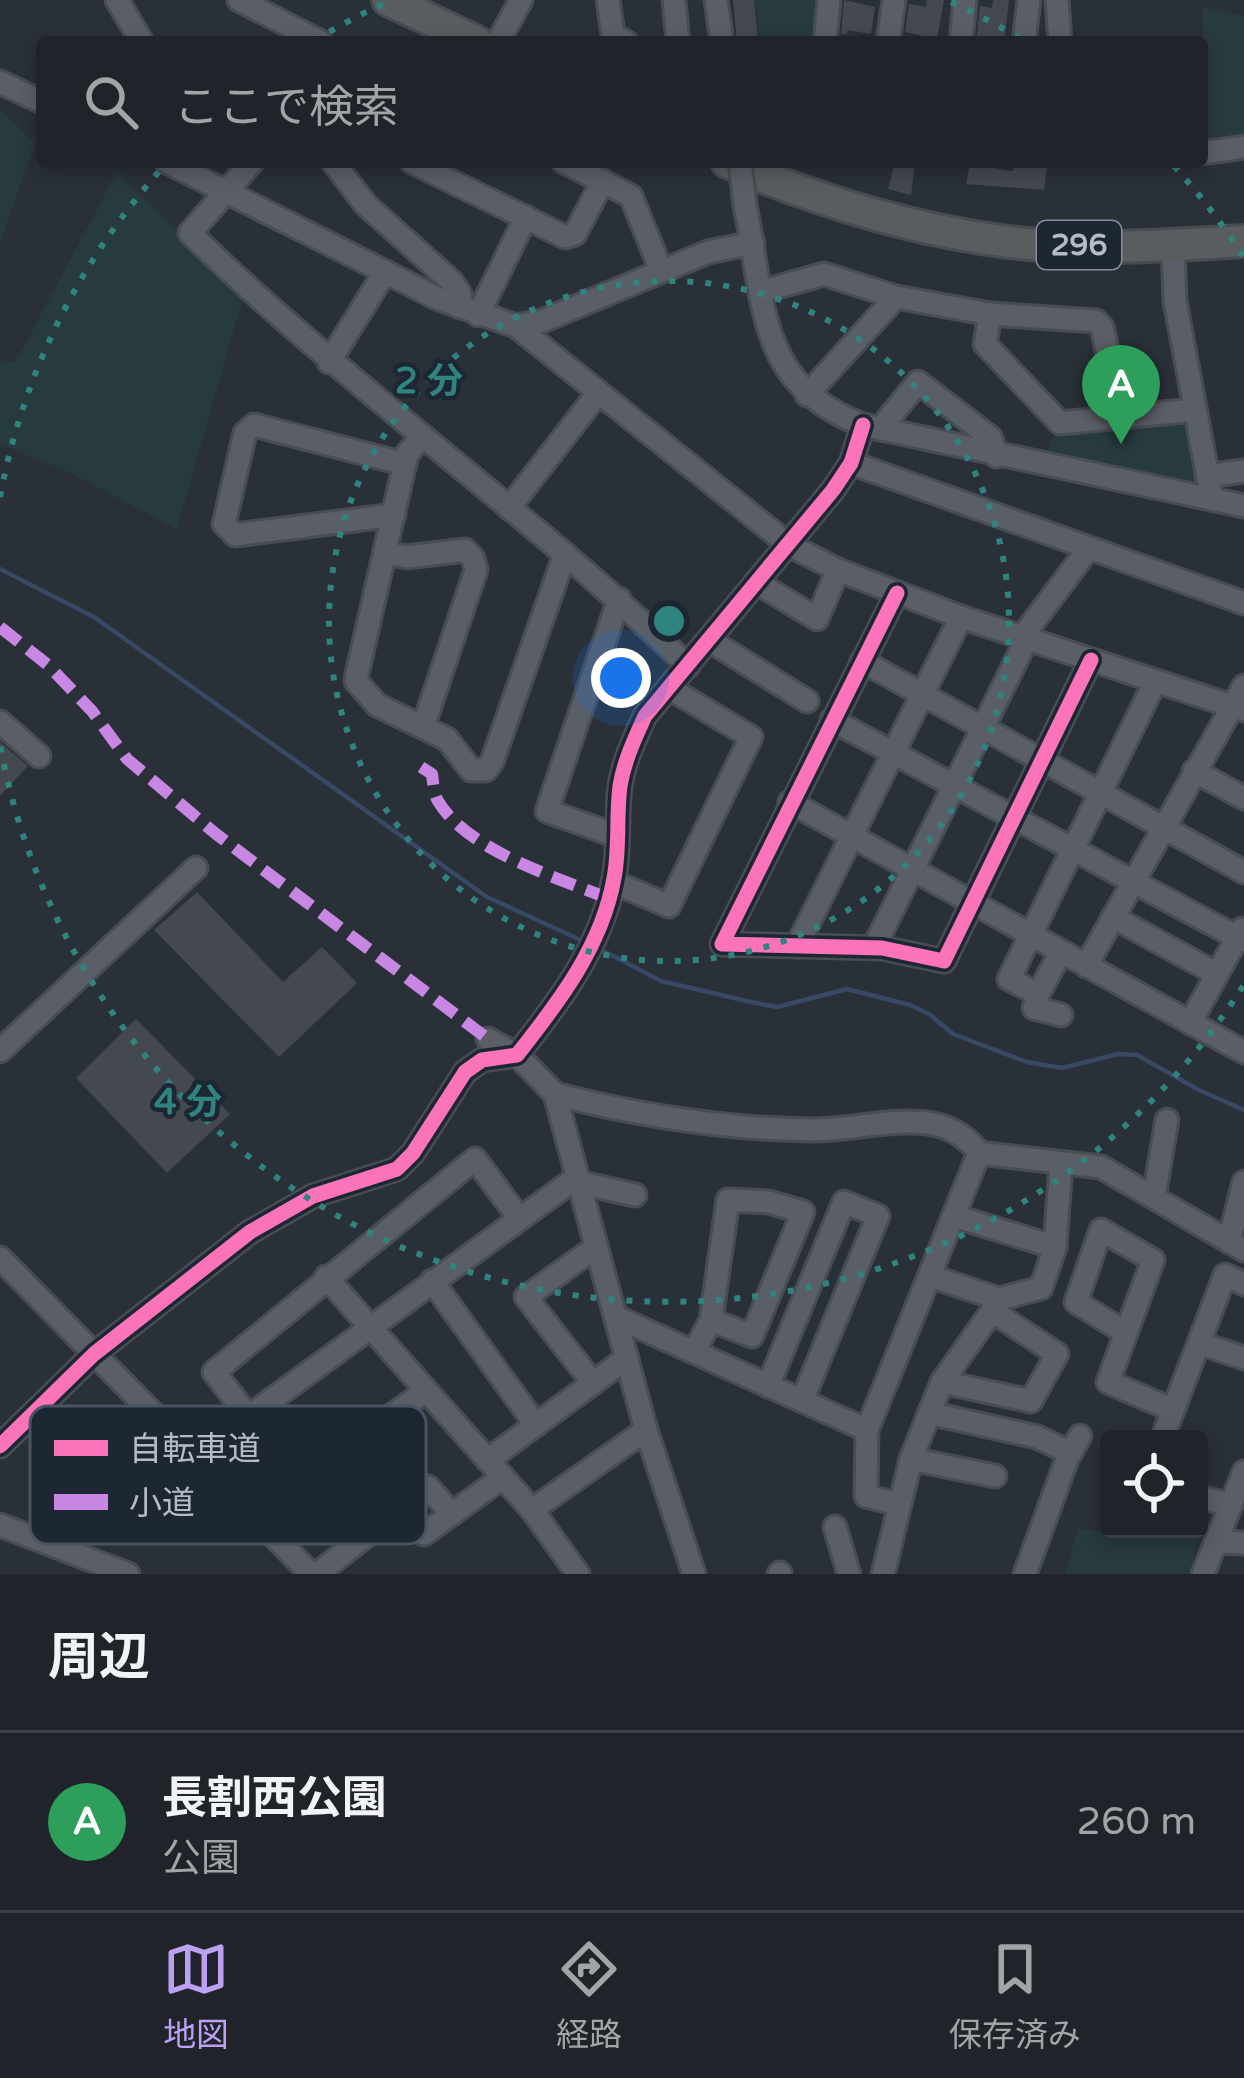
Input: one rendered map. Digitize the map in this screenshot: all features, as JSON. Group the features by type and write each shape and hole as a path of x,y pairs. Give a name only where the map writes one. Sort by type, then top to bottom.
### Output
{"highway":[{"path":"388,0 464,36"},
{"name":"296","path":"743,168 845,205 994,240 1065,246 1244,241"}],"street":[{"path":"117,0 138,36"},
{"path":"239,0 308,36"},
{"path":"501,36 521,0"},
{"path":"608,0 615,36"},
{"path":"674,0 677,36"},
{"path":"716,0 721,36"},
{"path":"826,36 829,0"},
{"path":"889,36 894,0"},
{"path":"962,36 965,0"},
{"path":"1025,36 1029,0"},
{"path":"1057,0 1060,36"},
{"path":"0,82 36,99"},
{"path":"1208,152 1244,147"},
{"path":"179,168 459,307 516,326 789,545 838,570 1156,682 1240,700 1194,771 1086,966"},
{"path":"247,168 190,233 328,362 619,599 688,666"},
{"path":"339,168 366,205 451,281 460,294 459,307"},
{"path":"424,168 570,237 603,181"},
{"path":"576,168 631,196 661,270"},
{"path":"741,168 774,351 807,395 835,415 996,456 1210,488 1244,506"},
{"path":"459,307 526,217"},
{"path":"516,326 542,321 708,252 753,243"},
{"path":"1173,244 1175,301 1210,488"},
{"path":"328,362 386,272"},
{"path":"760,292 824,274 896,297 990,314 1100,323 1121,417"},
{"path":"807,395 896,297"},
{"path":"990,314 985,344 1060,422 1194,410"},
{"path":"41,1406 94,1354 278,1214 313,1196 397,1168 465,1072 482,1060 517,1055 585,960 600,929 614,882 620,784 646,716 789,545 872,427 918,382 991,438 996,456"},
{"path":"509,508 598,393"},
{"path":"394,515 235,535 224,524 245,433 254,425 405,464"},
{"path":"423,436 407,454 356,681 376,705 447,739 472,770 486,770 565,554"},
{"path":"851,463 1244,604"},
{"path":"1210,488 1244,471"},
{"path":"874,947 1024,638 1089,548"},
{"path":"385,553 407,557 465,550 476,570 422,727"},
{"path":"756,582 817,619 838,570"},
{"path":"897,593 722,944 874,947 944,961 1091,660"},
{"path":"617,836 548,812 619,599"},
{"path":"796,946 961,617"},
{"path":"709,640 807,701"},
{"path":"862,662 1244,872"},
{"path":"1038,994 1009,980 1156,682"},
{"path":"614,882 669,906 751,737 669,688"},
{"path":"832,720 1132,883 1242,934 1190,1023"},
{"path":"0,722 39,756"},
{"path":"1194,771 1244,798"},
{"path":"790,802 1244,1050"},
{"path":"0,1051 196,868"},
{"path":"1113,917 1217,974"},
{"path":"1060,952 1034,1008 1061,1015"},
{"path":"488,1040 517,1055 555,1094 646,1430 694,1574"},
{"path":"555,1094 718,1126 816,1130 931,1124 970,1141 980,1154 1101,1167 1237,1246 1244,1182"},
{"path":"1154,1197 1167,1120"},
{"path":"898,1504 866,1496 867,1430 980,1154"},
{"path":"240,1406 214,1372 475,1160 519,1218"},
{"path":"860,1574 884,1570 910,1459 941,1382 995,1305 1041,1288 1054,1246 1061,1164"},
{"path":"262,1406 576,1180 635,1195"},
{"path":"694,1352 711,1320 728,1200 769,1202 802,1212 752,1336 711,1320"},
{"path":"768,1386 844,1202 878,1216 802,1401"},
{"path":"954,1216 1054,1246"},
{"path":"1126,1333 1076,1302 1101,1230 1154,1260 1108,1382 1173,1410"},
{"path":"592,1383 526,1297 596,1247"},
{"path":"0,1258 148,1406"},
{"path":"1165,1430 1225,1275 1244,1284"},
{"path":"930,1276 995,1305 1057,1354 1031,1400 941,1382"},
{"path":"326,1277 532,1510 578,1574"},
{"path":"432,1281 536,1425"},
{"path":"616,1317 867,1430"},
{"path":"1199,1343 1244,1358"},
{"path":"426,1533 452,1514 536,1425 627,1358"},
{"path":"405,1406 426,1391"},
{"path":"929,1413 1075,1445 1025,1574"},
{"path":"0,1446 30,1417"},
{"path":"532,1510 646,1430"},
{"path":"910,1459 995,1476"},
{"path":"1203,1574 1244,1472"},
{"path":"428,1487 452,1514"},
{"path":"1208,1499 1231,1505"},
{"path":"0,1526 30,1537"},
{"path":"835,1527 849,1574"},
{"path":"1218,1542 1244,1543"},
{"path":"48,1544 128,1574"},
{"path":"284,1544 314,1574 354,1544"}],"green space":[{"path":"755,0 822,0 817,36 759,36"},
{"path":"1203,7 1244,16 1244,141 1208,145 1208,36 1203,36"},
{"path":"0,109 35,143 0,243"},
{"path":"117,172 243,297 177,529 70,473 0,444 0,360 15,363"},
{"path":"1185,420 1205,491 1045,459 1056,428"},
{"path":"1078,1529 1100,1531 1100,1538 1197,1538 1191,1574 1065,1574"}],"building":[{"path":"733,0 754,0 758,36 736,36"},
{"path":"844,0 875,7 871,34 848,30 841,34"},
{"path":"927,0 944,0 938,36 905,32 909,4 926,7"},
{"path":"993,0 1009,0 1005,36 977,36 980,6 992,8"},
{"path":"893,168 914,168 911,195 888,189"},
{"path":"969,168 1047,168 1044,190 966,184"},
{"path":"0,742 28,766 0,796"},
{"path":"197,892 283,982 322,947 357,983 279,1057 154,930"},
{"path":"136,1019 230,1114 167,1173 76,1078"}],"waterway":[{"path":"0,569 94,617 487,897 585,942"},
{"path":"596,947 661,981 777,1007 847,989 910,1005 953,1034 1027,1062 1062,1068 1118,1054 1137,1055 1244,1110"}],"marked path":[{"path":"0,627 48,665 92,711 127,759 216,834 488,1039"},
{"path":"421,767 432,774 438,801 470,834 516,861 610,899"}],"cycle path":[{"path":"41,1406 94,1354 250,1232 313,1196 397,1169 413,1153 465,1072 482,1060 517,1055 563,994 600,927 616,867 622,777 645,716 833,490 851,463 863,425"},
{"path":"897,593 722,944 882,948 944,961 1091,660"},
{"path":"0,1446 30,1417"}],"place":[{"name":"長割西公園","path":"1121,444"}]}
